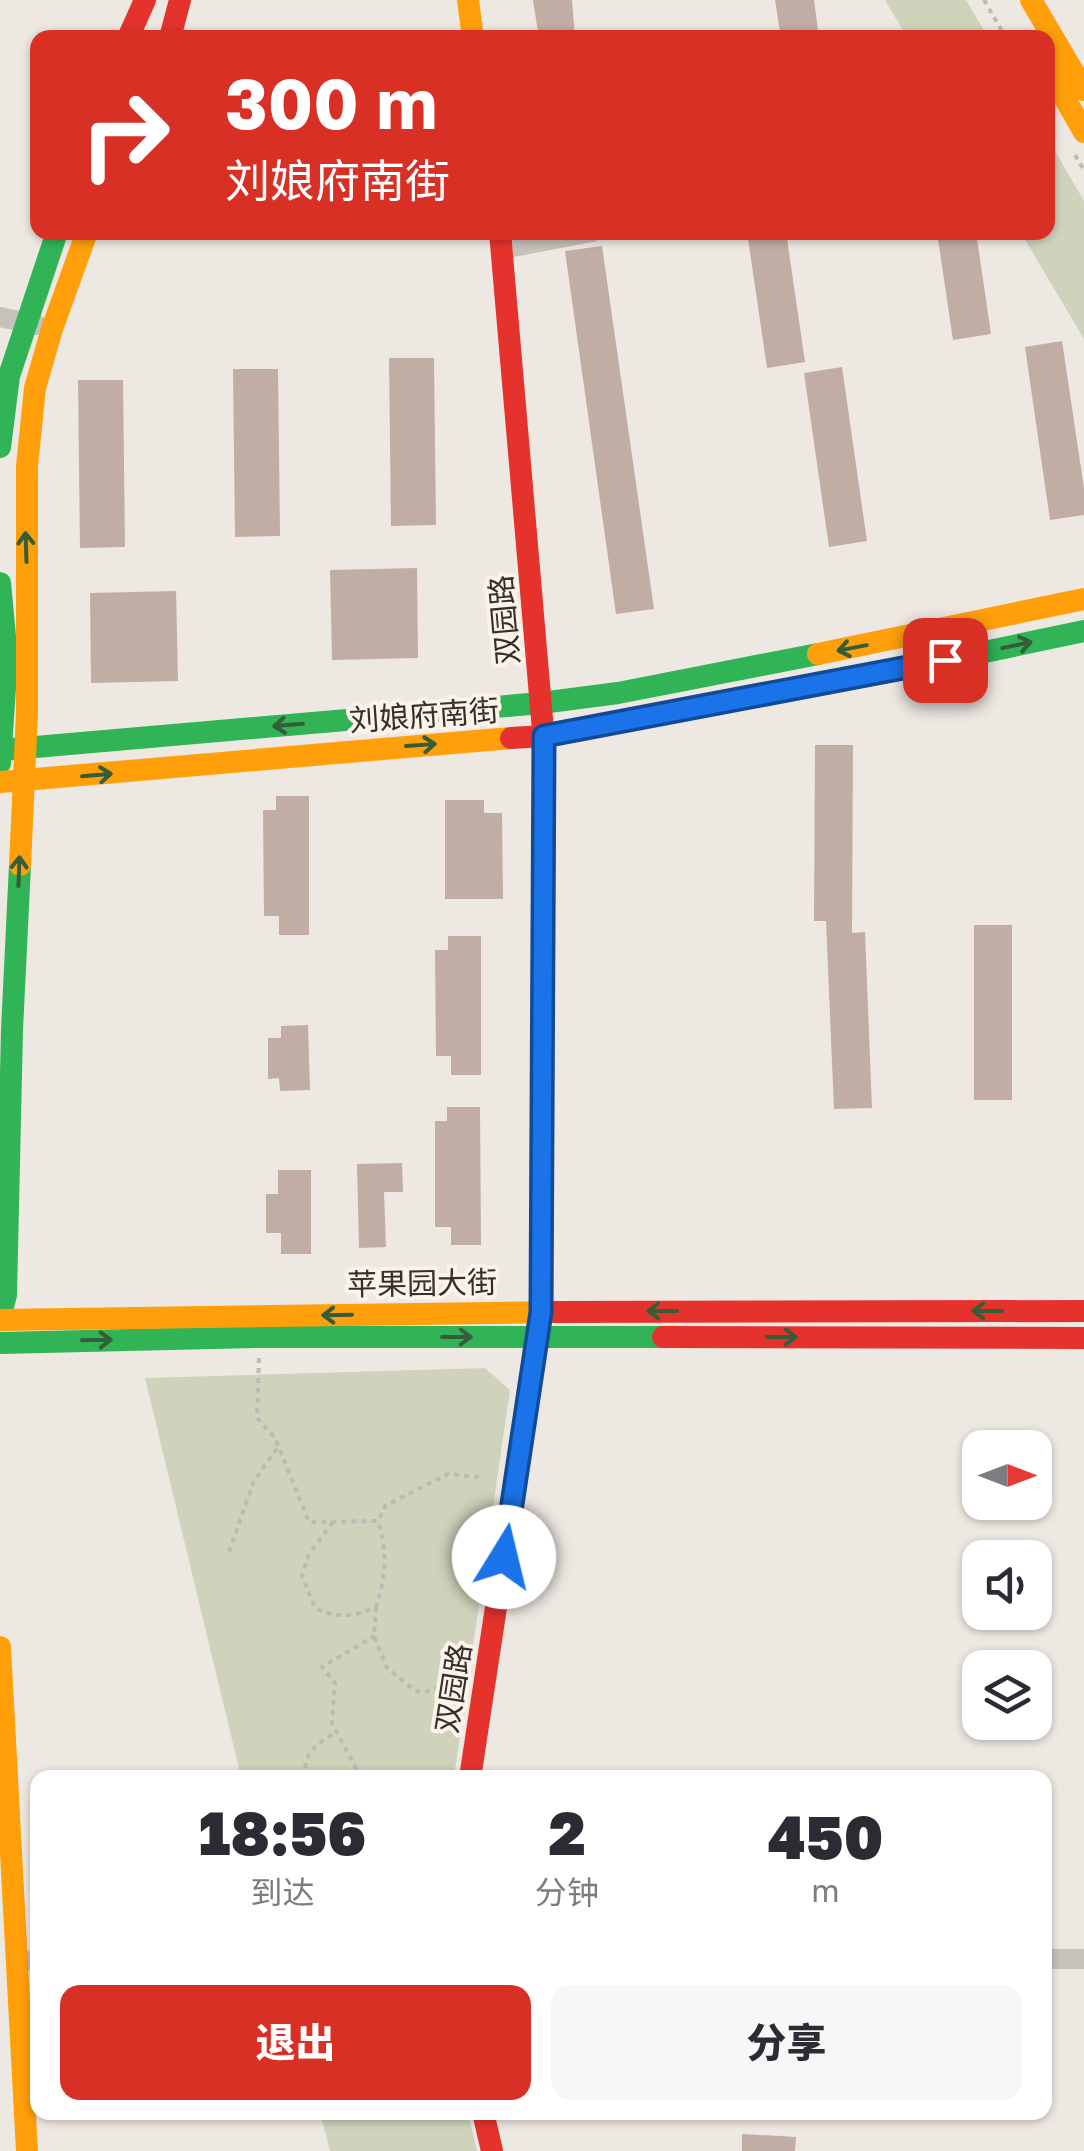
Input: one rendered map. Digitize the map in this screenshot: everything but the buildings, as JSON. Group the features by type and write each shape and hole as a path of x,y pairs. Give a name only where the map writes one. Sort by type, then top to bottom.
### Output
{"main road":[{"path":"132,30 145,0"},
{"path":"172,30 180,0"},
{"path":"468,0 472,30"},
{"path":"1008,0 1025,30"},
{"path":"1031,0 1049,30"},
{"path":"1055,41 1084,90"},
{"path":"1055,81 1084,132"},
{"path":"0,447 9,376 54,240"},
{"path":"9,754 28,612 26,466 35,388 83,240"},
{"name":"双园路","path":"471,1770 541,1312 544,736 501,241"},
{"path":"0,583 11,781 6,1295 0,1319"},
{"name":"刘娘府南街","path":"9,754 618,693 1084,599"},
{"name":"刘娘府南街","path":"11,781 544,736 875,675 1084,630"},
{"name":"苹果园大街","path":"0,1319 541,1312 1084,1311"},
{"name":"苹果园大街","path":"0,1343 259,1337 1084,1338"},
{"path":"0,1647 27,1960 26,2151"},
{"path":"485,2120 492,2151"}],"street":[{"path":"0,318 52,329"},
{"path":"1052,1959 1084,1959"}],"path":[{"path":"984,0 1001,30"},
{"path":"259,1337 257,1418 278,1447 309,1522 378,1521"},
{"path":"229,1552 254,1482 278,1447"},
{"path":"448,1684 423,1692 414,1690 387,1668 374,1636 386,1556 378,1521 386,1506 448,1474 480,1478"},
{"path":"333,1522 309,1554 302,1576 315,1608 335,1617 354,1616 376,1607"},
{"path":"357,1770 332,1723 335,1684 322,1667 374,1636"},
{"path":"305,1770 312,1746 336,1732"}],"green space":[{"path":"885,0 966,0 984,30 903,30"},
{"path":"1055,151 1084,201 1084,339 1025,240 1055,240"},
{"path":"485,1368 510,1390 455,1770 239,1770 145,1378"},
{"path":"322,2120 470,2120 477,2151 330,2151"}],"traffic: fast":[{"path":"0,447 9,376 54,240"},
{"path":"0,583 7,658 0,763"},
{"path":"904,669 1084,631"},
{"path":"1,750 541,703 618,693 818,654"},
{"path":"541,1237 544,742"},
{"path":"0,1318 6,1295 20,865"},
{"path":"0,1343 259,1337 663,1337"}],"traffic: slow":[{"path":"468,0 472,30"},
{"path":"1031,0 1049,30"},
{"path":"1055,41 1084,90"},
{"path":"1055,81 1084,132"},
{"path":"20,865 27,713 27,466 35,388 84,240"},
{"path":"818,654 1084,599"},
{"path":"0,782 511,738"},
{"path":"0,1320 555,1312"},
{"path":"0,1647 27,2151"}],"traffic: jam":[{"path":"132,30 145,0"},
{"path":"172,30 180,0"},
{"path":"501,240 544,742"},
{"path":"511,738 544,736 904,669"},
{"path":"471,1770 541,1312 541,1237"},
{"path":"555,1312 1084,1311"},
{"path":"663,1337 1084,1338"},
{"path":"485,2120 492,2151"}],"route":[{"path":"504,1557 541,1312 544,736 945,660"}]}
